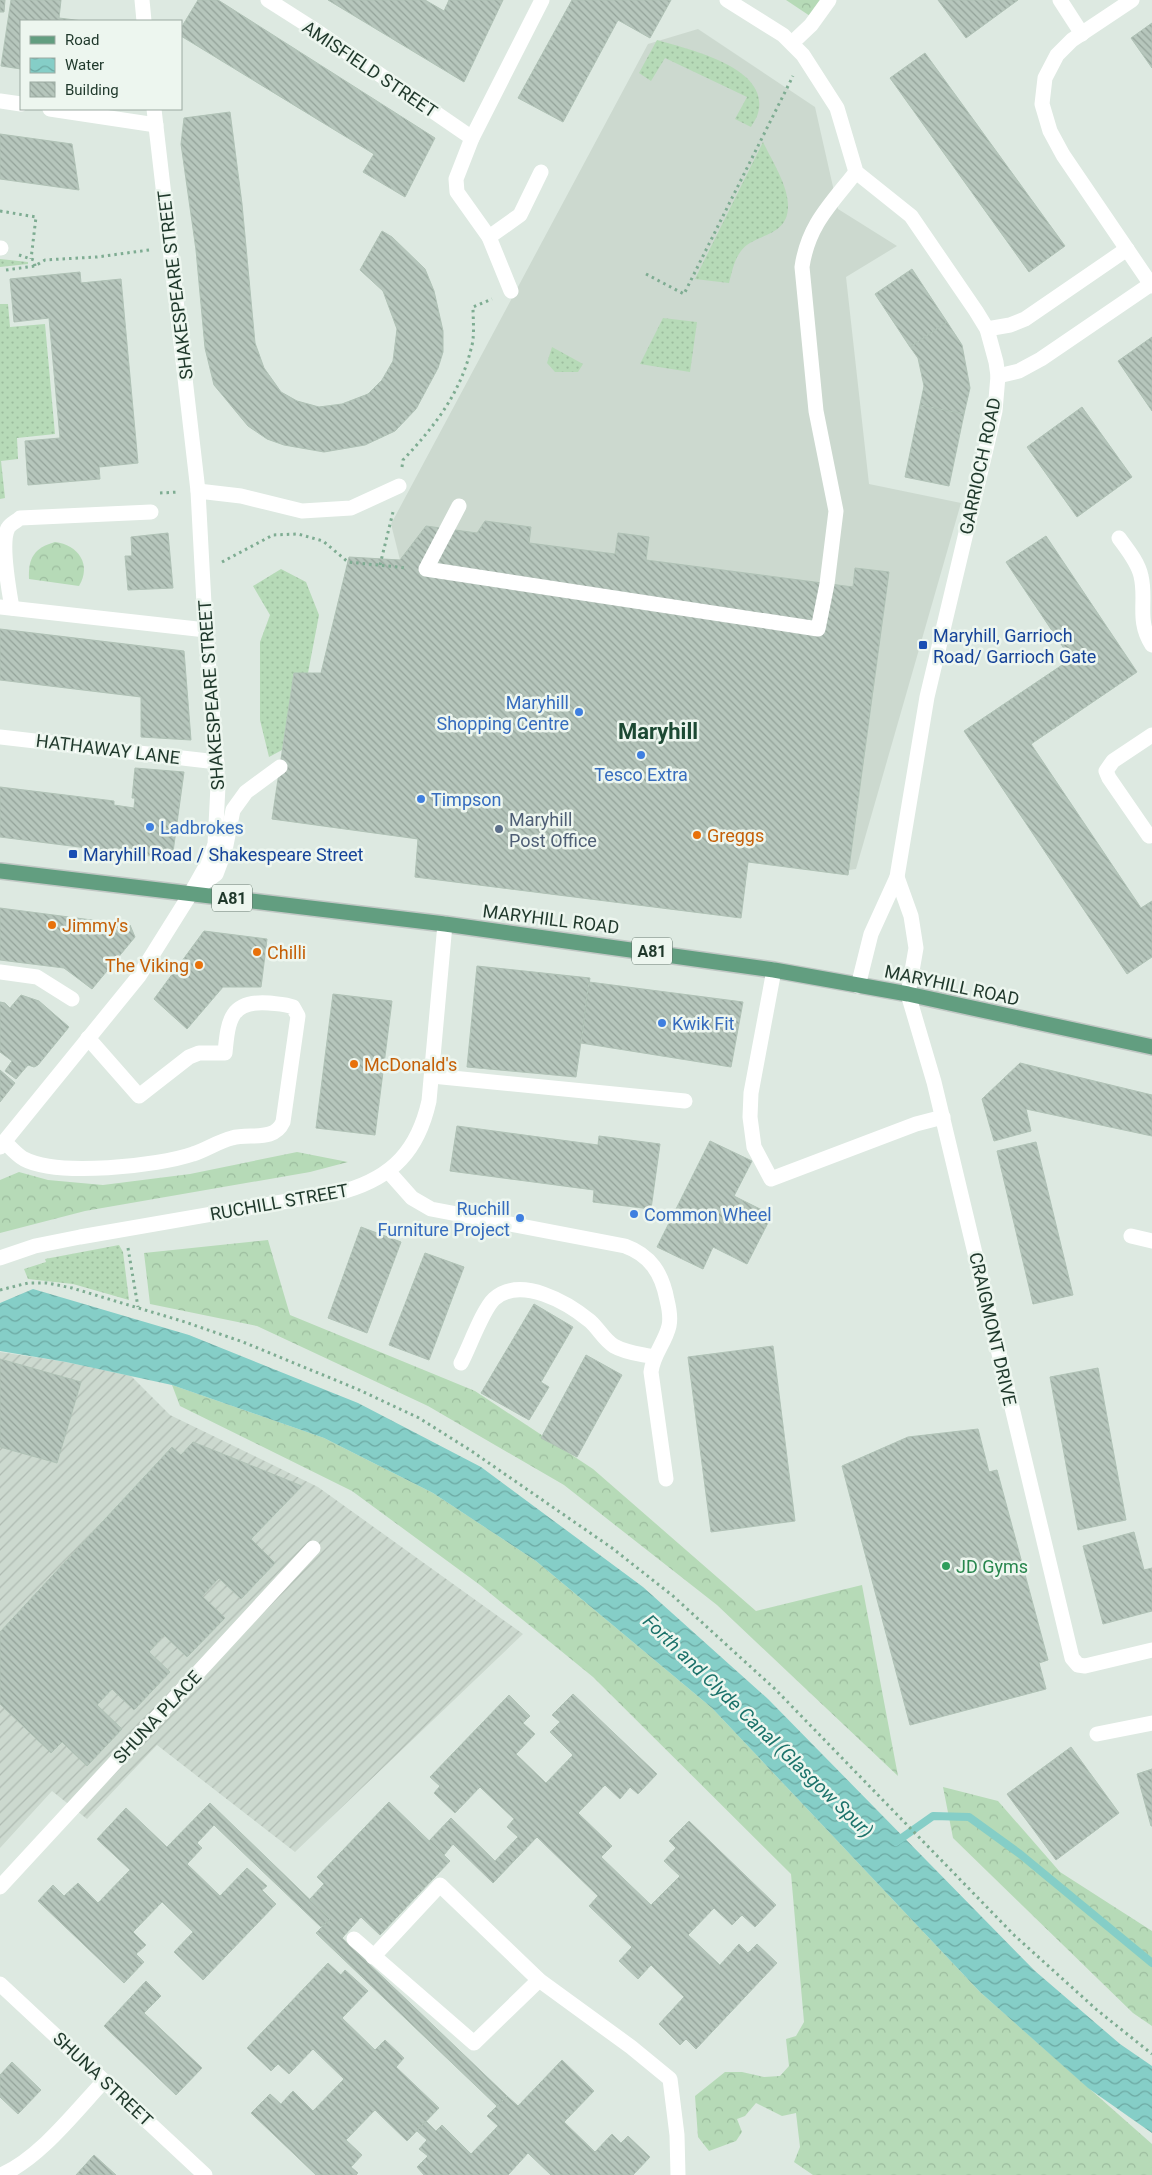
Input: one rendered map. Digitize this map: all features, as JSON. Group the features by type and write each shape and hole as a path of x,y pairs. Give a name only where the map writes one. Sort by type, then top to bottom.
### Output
{"main road":[{"name":"MARYHILL ROAD","path":"0,871 445,924 774,970 908,994 1152,1047"}],"street":[{"path":"142,0 144,20"},
{"name":"AMISFIELD STREET","path":"268,0 472,138"},
{"path":"511,291 489,237 456,192 456,179 472,138 542,0"},
{"path":"459,506 426,570 818,629 827,584 836,511 816,411 802,267 804,249 817,220 856,172 837,108 803,55 792,43 727,0"},
{"path":"792,43 829,0"},
{"path":"1060,0 1082,34"},
{"path":"998,376 1019,371 1041,359 1151,285 1063,155 1050,131 1044,114 1042,92 1048,69 1057,55 1082,34 1132,0"},
{"path":"0,101 20,104"},
{"path":"57,110 156,125"},
{"name":"SHAKESPEARE STREET","path":"2,1144 139,976 191,893 209,861 214,844 219,806 202,574 198,491 154,110"},
{"path":"489,237 520,215 541,172"},
{"name":"GARRIOCH ROAD","path":"856,172 911,216 987,329 998,376 995,411 927,697 897,877 871,934 858,986"},
{"path":"987,329 1010,325 1025,319 1127,249"},
{"path":"198,491 241,496 302,511 351,508 399,486"},
{"path":"151,512 20,518 8,527 5,537 6,607 206,630"},
{"path":"1119,538 1136,564 1141,576 1141,615 1144,630 1152,645"},
{"path":"1149,836 1106,771 1113,761 1152,735"},
{"name":"HATHAWAY LANE","path":"0,737 217,762"},
{"path":"191,893 216,874 224,850 233,810 237,804 246,792 280,767"},
{"name":"GARRIOCH ROAD","path":"897,877 911,916 916,948 908,994"},
{"name":"RUCHILL STREET","path":"4,1256 45,1244 124,1229 332,1194 360,1187 388,1171 405,1155 423,1126 429,1101 445,924"},
{"path":"774,970 752,1093 750,1117 754,1147 772,1179 916,1124 943,1117"},
{"path":"0,972 37,977 72,999"},
{"name":"CRAIGMONT DRIVE","path":"908,994 943,1117 1070,1654 1075,1663 1085,1666 1152,1650"},
{"path":"2,1144 23,1159 36,1163 77,1168 135,1165 192,1154 232,1138 271,1134 280,1128 283,1122 298,1016 293,1007 252,1002 242,1006 233,1017 227,1032 225,1052 199,1053 190,1057 139,1096 88,1038"},
{"path":"432,1076 685,1101"},
{"path":"388,1171 412,1198 421,1205 439,1212 616,1244 633,1249 648,1258 661,1276 665,1288 670,1324 654,1357 651,1372 666,1479"},
{"path":"1131,1236 1152,1241"},
{"path":"461,1363 490,1304 501,1294 526,1289 548,1296 588,1320 606,1340 620,1349 654,1357"},
{"name":"SHUNA PLACE","path":"0,1887 314,1548"},
{"path":"1097,1734 1152,1723"},
{"path":"373,1957 440,1885 539,1980 631,2047 670,2079 677,2135 678,2175"},
{"path":"354,1939 474,2043 539,1980"},
{"name":"SHUNA STREET","path":"0,1984 205,2175"},
{"path":"1,2175 11,2171 32,2155 104,2081"}],"path":[{"path":"646,274 684,294 803,55"},
{"path":"0,211 36,217 31,258"},
{"path":"0,271 35,266 45,260 98,258 170,247"},
{"path":"380,565 399,486 403,460 435,425 457,388 472,348 473,307 511,291"},
{"path":"202,574 237,552 273,535 298,534 323,541 348,562 426,570"},
{"path":"124,1229 138,1307"},
{"path":"0,1290 28,1282 47,1283 138,1307 243,1342 350,1386 419,1418 470,1450 612,1548 673,1596 776,1690 1014,1935 1071,1988 1152,2054"}],"shaded area":[{"path":"698,29 815,107 838,209 897,246 846,277 869,484 961,503 856,869 849,870 848,875 748,862 741,918 415,877 418,839 272,819 294,673 321,673 349,557 400,560 391,524 648,44"},
{"path":"0,1352 66,1362 131,1376 170,1415 318,1487 523,1634 295,1852 157,1745 87,1819 52,1791 0,1848"}],"green space":[{"path":"786,0 821,0 810,16"},
{"path":"657,40 706,55 724,63 740,72 752,83 759,97 758,113 751,127 735,119 747,97 665,58 651,81 639,73"},
{"path":"763,142 779,173 785,190 788,206 787,216 777,230 747,245 741,251 735,262 729,283 695,279"},
{"path":"0,259 28,262 28,264 0,267"},
{"path":"0,304 8,304 10,327 45,324 55,434 17,438 18,459 1,461 5,498 0,499"},
{"path":"663,318 697,322 690,372 640,364"},
{"path":"552,347 583,364 578,372 555,372 547,363"},
{"path":"55,542 70,547 80,557 84,570 79,586 29,579 31,560 34,555 42,547"},
{"path":"281,569 306,582 319,615 308,673 294,673 282,750 269,757 260,720 260,642 270,615 253,586"},
{"path":"297,1152 348,1162 310,1172 85,1211 0,1233 0,1180 19,1172 48,1180 103,1185 190,1174"},
{"path":"268,1240 290,1315 475,1391 593,1469 756,1611 862,1585 898,1776 717,1605 564,1485 428,1406 257,1326 150,1304 144,1253"},
{"path":"119,1245 123,1252 129,1300 73,1284 28,1279 24,1269 46,1262 45,1259"},
{"path":"172,1385 324,1438 433,1493 536,1561 712,1708 980,1992 1152,2144 1152,2175 813,2175 794,2162 800,2147 796,2113 782,2116 756,2103 745,2116 737,2119 742,2132 736,2141 709,2151 698,2137 695,2096 725,2072 742,2072 764,2077 780,2076 789,2066 786,2039 796,2036 804,2022 791,1874 593,1677 480,1585 352,1491 180,1406"},
{"path":"943,1787 998,1801 1060,1872 1152,1931 1152,2026 1133,2013 953,1838"}],"water":[{"name":"Forth and Clyde Canal (Glasgow Spur)","path":"33,1289 189,1335 358,1403 481,1467 643,1587 768,1699 1035,1971 1120,2044 1152,2066 1152,2133 1088,2088 980,1992 712,1708 536,1561 433,1493 324,1438 172,1385 66,1362 0,1351 0,1303"}],"building":[{"path":"0,0 5,0 4,12 0,12"},
{"path":"11,0 61,0 59,18 75,20 20,20 20,69 1,66"},
{"path":"198,0 218,0 435,138 405,197 363,172 374,154 182,37 182,26"},
{"path":"328,0 425,0 444,11 449,0 503,0 464,82"},
{"path":"572,0 671,0 650,38 618,20 563,122 518,98"},
{"path":"938,0 1018,0 966,38"},
{"path":"1152,23 1152,68 1131,38"},
{"path":"925,53 1065,246 1029,272 890,78"},
{"path":"230,112 242,204 255,343 264,368 281,392 297,401 319,407 342,404 368,394 382,380 393,361 397,329 383,291 360,270 382,231 392,237 425,269 434,291 443,331 443,352 438,368 416,409 395,431 365,445 324,452 284,445 267,439 248,426 214,385 205,348 196,250 181,144 184,118"},
{"path":"0,134 72,144 79,190 0,179"},
{"path":"912,269 947,322 910,347 875,294"},
{"path":"80,272 81,283 121,279 138,463 99,467 100,479 28,485 25,441 60,438 49,318 14,322 10,279"},
{"path":"947,322 962,345 970,388 964,414 920,405 924,386 918,358 910,347"},
{"path":"1152,337 1152,411 1118,361"},
{"path":"920,405 964,414 949,486 905,477"},
{"path":"1082,407 1132,477 1077,517 1027,447"},
{"name":"Maryhill Shopping Centre","path":"485,521 531,527 529,543 615,554 618,533 649,537 646,560 853,587 855,568 889,572 848,875 748,862 741,918 415,877 418,839 272,819 294,673 321,673 349,557 400,560 426,526 477,533"},
{"path":"168,533 173,588 128,590 125,556 132,556 131,537"},
{"path":"1046,536 1137,672 1031,744 1141,908 1152,901 1152,957 1127,974 964,731 1071,659 1006,562"},
{"path":"0,629 184,651 191,740 141,737 141,697 0,680"},
{"path":"135,768 184,772 173,852 166,858 0,837 0,787 114,801 114,805 134,808 135,798 132,798"},
{"path":"0,908 130,925 135,937 92,989 64,968 0,960"},
{"path":"204,931 267,939 261,987 223,987 187,1029 154,999"},
{"path":"477,966 590,978 576,1077 467,1067"},
{"name":"Kwik Fit","path":"589,982 743,1002 731,1067 581,1043"},
{"name":"McDonald's","path":"333,994 392,1001 375,1135 316,1128"},
{"path":"21,995 39,1001 69,1027 38,1065 34,1067 28,1065 16,1079 5,1071 12,1061 0,1052 0,1002 5,1003 10,1008"},
{"path":"1020,1063 1152,1095 1152,1136 1026,1109 1031,1131 994,1141 982,1099"},
{"path":"0,1070 15,1083 0,1102"},
{"path":"457,1126 598,1145 599,1136 660,1144 651,1209 593,1202 594,1190 450,1171"},
{"path":"710,1141 752,1161 734,1196 772,1215 747,1264 713,1247 703,1269 657,1247"},
{"path":"1036,1142 1073,1295 1033,1304 997,1151"},
{"path":"361,1227 401,1242 367,1333 328,1318"},
{"path":"425,1253 464,1267 429,1360 389,1345"},
{"path":"534,1304 573,1327 541,1382 549,1387 529,1420 481,1393"},
{"path":"773,1346 795,1521 711,1532 688,1357"},
{"path":"586,1355 622,1375 577,1457 541,1438"},
{"path":"0,1359 81,1382 57,1463 0,1447"},
{"path":"1098,1368 1126,1520 1078,1530 1050,1377"},
{"name":"JD Gyms","path":"978,1429 989,1472 997,1470 1048,1660 1039,1663 1046,1689 910,1725 842,1466 908,1437"},
{"path":"193,1442 302,1486 251,1539 275,1563 241,1599 219,1578 202,1596 225,1618 187,1657 164,1635 149,1652 170,1672 134,1710 112,1689 97,1705 122,1729 87,1766 62,1742 51,1753 0,1704 0,1632 172,1447 181,1455"},
{"path":"1134,1532 1144,1570 1152,1568 1152,1611 1103,1624 1083,1546"},
{"path":"573,1694 657,1774 638,1794 630,1787 620,1799 605,1785 578,1813 612,1846 601,1857 651,1905 680,1876 664,1861 676,1848 669,1841 689,1821 776,1905 755,1927 742,1915 732,1925 714,1908 688,1935 720,1965 739,1944 748,1953 757,1944 777,1963 696,2049 686,2039 680,2045 659,2024 684,1997 651,1965 638,1979 619,1961 632,1947 589,1906 598,1896 537,1837 493,1883 453,1844 444,1855 429,1841 451,1818 495,1861 518,1837 507,1827 514,1819 480,1787 455,1813 434,1793 440,1786 430,1777 509,1695 530,1716 523,1723 535,1734 516,1754 546,1783 573,1755 550,1732 560,1722 552,1715"},
{"path":"1071,1747 1119,1813 1056,1860 1007,1794"},
{"path":"1152,1769 1152,1826 1151,1826 1137,1774"},
{"path":"389,1802 450,1861 380,1935 361,1917 342,1938 507,2096 497,2106 316,1933 330,1919 310,1899 324,1884 317,1877"},
{"path":"210,1803 330,1919 321,1927 214,1825 197,1843 202,1848 187,1864 220,1896 247,1868 267,1886 262,1890 276,1904 203,1980 174,1952 193,1932 162,1902 133,1932 146,1945 136,1954 144,1962 124,1983 38,1901 53,1885 64,1896 78,1883 98,1903 130,1870 97,1839 126,1808 167,1847"},
{"path":"328,1963 341,1975 345,1970 368,1991 342,2018 375,2050 385,2040 404,2058 396,2067 439,2108 407,2141 375,2110 346,2140 362,2155 351,2167 358,2173 356,2175 316,2175 251,2113 270,2094 281,2104 293,2091 313,2111 344,2079 313,2049 289,2074 278,2064 271,2071 247,2048"},
{"path":"146,1981 161,1996 144,2013 202,2068 176,2095 104,2026"},
{"path":"562,2060 594,2091 564,2122 595,2152 612,2134 621,2143 628,2136 650,2157 633,2175 551,2175 528,2153 508,2175 424,2175 417,2167 428,2156 419,2149 427,2140 417,2131 426,2121 436,2131 442,2125 471,2154 498,2126 487,2116 507,2096 518,2106"},
{"path":"12,2062 41,2090 18,2114 0,2097 0,2075"},
{"path":"94,2155 116,2175 76,2175"}],"waterway":[{"path":"896,1842 933,1816 969,1817 1020,1854 1152,1963"}],"place":[{"name":"Maryhill, Garrioch Road/ Garrioch Gate","path":"923,645"},
{"name":"Maryhill Shopping Centre","path":"579,712"},
{"name":"Tesco Extra","path":"641,755"},
{"name":"Timpson","path":"421,799"},
{"name":"Ladbrokes","path":"150,827"},
{"name":"Maryhill Post Office","path":"499,829"},
{"name":"Greggs","path":"697,835"},
{"name":"Maryhill Road / Shakespeare Street","path":"73,854"},
{"name":"Jimmy's","path":"52,925"},
{"name":"Chilli","path":"257,952"},
{"name":"The Viking","path":"199,965"},
{"name":"Kwik Fit","path":"662,1023"},
{"name":"McDonald's","path":"354,1064"},
{"name":"Common Wheel","path":"634,1214"},
{"name":"Ruchill Furniture Project","path":"520,1218"},
{"name":"JD Gyms","path":"946,1566"}],"district":[{"name":"Maryhill","path":"658,731"}]}
